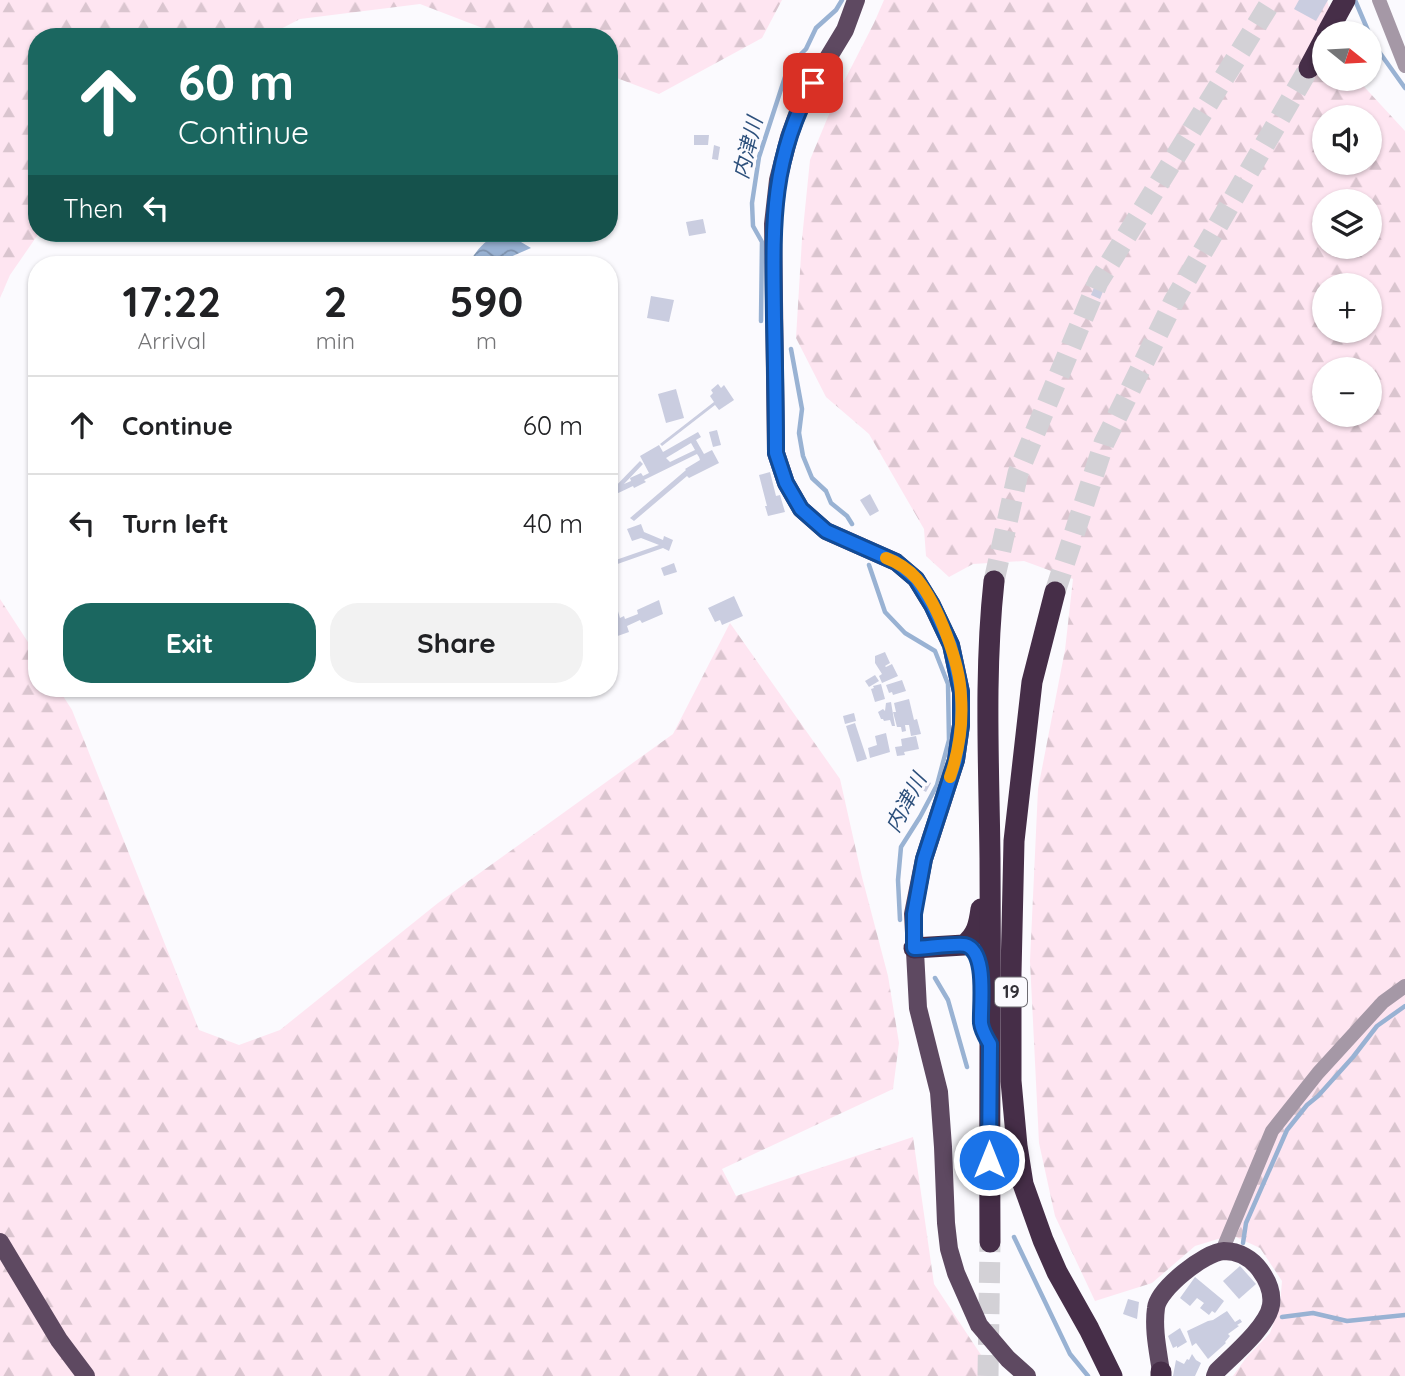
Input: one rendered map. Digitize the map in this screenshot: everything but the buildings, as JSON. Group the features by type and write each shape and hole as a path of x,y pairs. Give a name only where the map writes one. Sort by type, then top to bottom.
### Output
{"highway":[{"path":"1334,21 1345,0"},
{"path":"1308,68 1312,61"},
{"name":"19","path":"990,1242 988,691 994,581"},
{"name":"19","path":"1055,592 1031,682 1014,841 1011,1081 1023,1184 1057,1272 1112,1376"},
{"path":"964,945 979,926 980,875 990,860"},
{"path":"914,948 964,945 972,950 980,970 981,1027 990,1044"}],"main road":[{"path":"856,0 845,30 802,101 778,180 773,224 776,453 786,483 801,509 826,531 896,562 916,579 951,645 961,692 961,725 956,760 924,859 914,914 918,1008 939,1092 946,1223 949,1249 956,1273 979,1325 1008,1359 1027,1376"},
{"path":"0,1242 59,1340 86,1376"},
{"path":"1161,1375 1155,1338 1156,1305 1168,1287 1194,1264 1223,1251 1253,1260 1269,1283 1271,1306 1259,1330 1215,1376"}],"street":[{"path":"1379,0 1405,66"},
{"path":"1223,1251 1272,1131 1318,1073 1383,1002 1405,986"}],"green space":[{"path":"0,0 782,0 762,38 659,94 618,78 618,28 483,28 420,4 300,19 282,28 28,28 28,242 33,242 10,275 0,298"},
{"path":"884,0 1327,0 1333,21 1312,21 1312,91 1368,91 1381,105 1312,105 1312,175 1382,175 1382,106 1405,131 1405,1376 1233,1376 1270,1333 1280,1305 1282,1281 1260,1248 1236,1237 1195,1246 1152,1283 1095,1301 1055,1216 1039,1143 1030,961 1038,789 1065,650 1073,579 1024,561 973,564 949,577 926,556 924,529 869,434 826,397 796,338 810,160 837,95"},
{"path":"0,599 28,642 28,697 64,697 72,710 199,1030 239,1045 280,1030 438,903 673,734 730,623 840,779 888,976 899,1043 893,1089 722,1169 736,1196 913,1137 934,1284 995,1376 0,1376"}],"water":[{"path":"486,242 521,242 531,248 513,256 474,256"}],"waterway":[{"name":"内津川","path":"761,321 762,242 753,226 752,203 759,157 791,64 806,49 816,28 836,10 842,0"},
{"path":"1355,0 1364,21"},
{"path":"1382,56 1405,88"},
{"name":"内津川","path":"791,349 802,409 799,433 803,456 812,478 852,524"},
{"name":"内津川","path":"869,565 885,612 905,633 935,651 948,684 949,740 937,785 901,847 898,880 900,920"},
{"name":"内津川","path":"935,978 948,1000 967,1067"},
{"path":"1243,1243 1246,1223 1287,1130 1353,1057 1377,1026 1405,1006"},
{"name":"内津川","path":"1014,1237 1070,1354 1088,1376"},
{"path":"1282,1317 1313,1313 1347,1321 1405,1315"}],"tunnel":[{"path":"994,581 1018,473 1098,282 1272,0"},
{"path":"1055,592 1104,443 1174,301 1309,68"},
{"path":"988,1376 990,1242"}],"slow traffic":[{"path":"886,558 896,562 916,579 951,645 961,692 961,725 956,760 950,777"}],"route":[{"path":"813,83 802,101 789,137 778,180 773,224 776,453 786,483 801,509 826,531 896,562 916,579 951,645 961,692 961,725 956,760 924,859 914,914 914,948 964,945 972,950 977,958 980,970 981,1027 990,1044 989,1160"}]}
